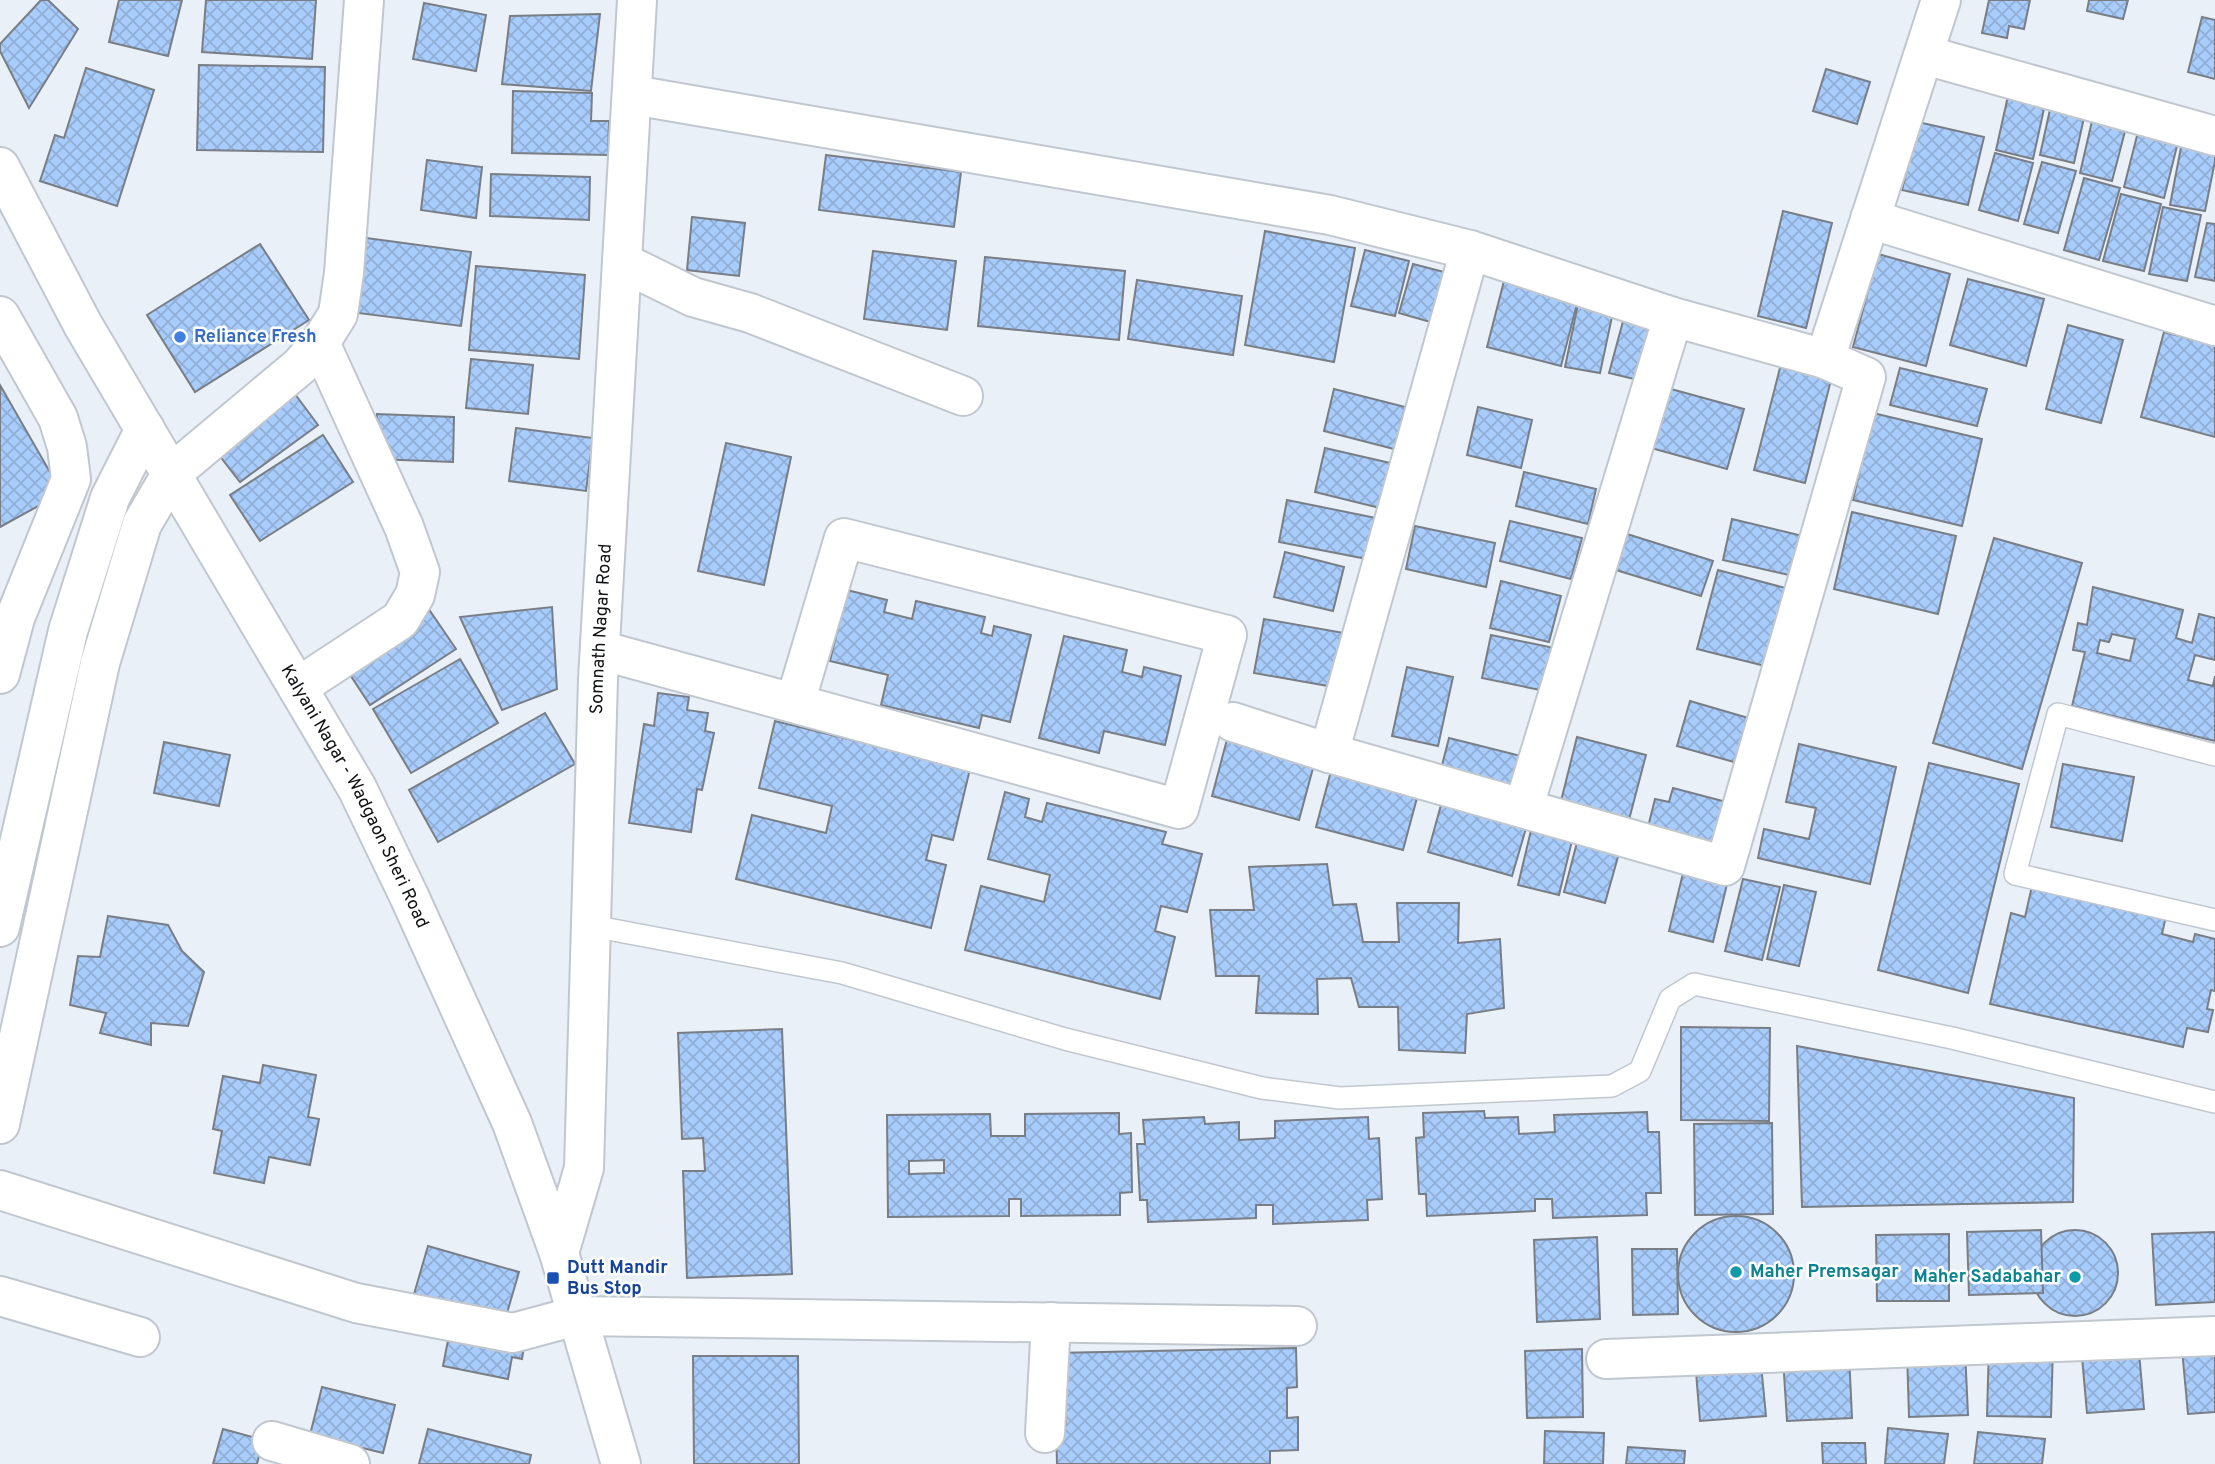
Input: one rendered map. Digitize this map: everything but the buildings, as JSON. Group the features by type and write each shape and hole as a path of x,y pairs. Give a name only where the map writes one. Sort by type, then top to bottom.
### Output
{"street":[{"path":"0,1124 107,636 142,524 172,473 300,366 320,343 338,314 344,273 364,0"},
{"name":"Somnath Nagar Road","path":"559,1253 584,1168 600,650 637,0"},
{"path":"1825,359 1941,0"},
{"path":"1925,55 2215,136"},
{"path":"633,95 1330,215 1470,250 1673,317 1825,359 1866,377 1725,866 1524,806 1329,753 1233,722"},
{"name":"Kalyani Nagar - Wadgaon Sheri Road","path":"0,167 83,325 357,788 409,896 512,1123 559,1253 621,1464"},
{"path":"1870,219 2215,326"},
{"path":"1329,753 1470,250"},
{"path":"624,263 693,297 750,313 963,396"},
{"path":"0,316 58,418 68,447 71,479 7,615 0,674"},
{"path":"1524,806 1673,317"},
{"path":"298,687 400,620 415,595 420,572 404,527 320,343"},
{"path":"0,927 68,631 110,498 145,429"},
{"path":"600,650 1179,809 1227,635 844,538 794,702"},
{"path":"0,1190 356,1303 513,1332 576,1316 1297,1326"},
{"path":"0,1296 140,1337"},
{"path":"1045,1433 1051,1322"},
{"path":"1606,1359 2215,1336"},
{"path":"272,1441 350,1464"}],"lane":[{"path":"2215,755 2058,714 2015,874 2215,920"},
{"path":"592,926 842,973 1065,1039 1262,1088 1340,1098 1612,1086 1640,1071 1670,999 1694,984 1952,1038 2215,1102"}],"place":[{"name":"Reliance Fresh","path":"180,337"},
{"name":"Maher Premsagar","path":"1736,1272"},
{"name":"Maher Sadabahar","path":"2075,1277"},
{"name":"Dutt Mandir Bus Stop","path":"553,1278"}]}
